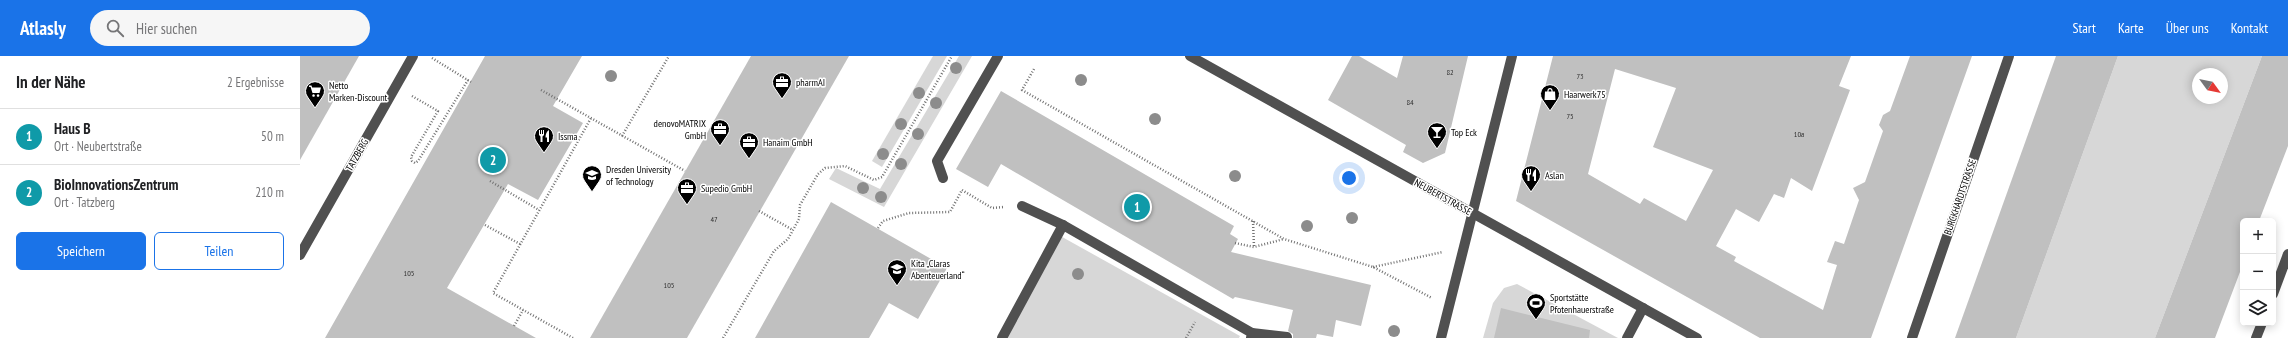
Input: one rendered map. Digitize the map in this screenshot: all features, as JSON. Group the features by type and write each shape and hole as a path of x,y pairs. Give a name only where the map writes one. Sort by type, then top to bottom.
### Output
{"street":[{"name":"TATZBERG","path":"300,255 413,56"},
{"path":"943,178 937,161 998,56"},
{"name":"NEUBERTSTRASSE","path":"1190,56 1697,338"},
{"path":"1441,338 1512,56"},
{"name":"BURCKHARDTSTRASSE","path":"1912,338 2009,56"},
{"path":"1022,206 1063,225 1252,336 1287,337"},
{"path":"1002,338 1063,225"},
{"path":"2274,290 2288,254"},
{"path":"1627,338 1643,308"},
{"path":"2256,338 2261,326"}],"path":[{"path":"418,100 438,111 411,157 412,161 415,163 418,161 469,81 428,56"},
{"path":"622,136 669,56"},
{"path":"723,338 774,250 788,239 800,219 800,205 818,174 825,168 845,166 874,180 882,177 952,56"},
{"path":"1034,69 1022,90 1284,239 1373,267 1449,307"},
{"path":"541,90 685,171"},
{"path":"573,338 493,293 591,118"},
{"path":"943,178 992,208 1022,206"},
{"path":"490,181 539,210"},
{"path":"878,228 882,221 909,213 950,212 962,190"},
{"path":"760,211 793,230"},
{"path":"1253,221 1254,247"},
{"path":"485,225 520,244"},
{"path":"1236,243 1254,247 1284,239"},
{"path":"1373,267 1464,247"},
{"path":"514,326 523,310"}],"shaded area":[{"path":"933,56 947,56 882,167 872,161"},
{"path":"959,56 972,56 884,207 829,179 836,168 880,189"},
{"path":"2118,56 2262,56 2155,338 2016,338"},
{"path":"1055,233 1240,336 1239,338 997,338"},
{"name":"Sportstätte Pfotenhauerstraße","path":"1517,284 1618,338 1483,338 1493,303 1504,288"}],"building":[{"name":"Netto Marken-Discount","path":"300,56 359,56 300,160"},
{"path":"485,56 582,56 553,106 583,123 538,200 508,184 447,288 536,338 325,338"},
{"path":"751,56 849,56 687,338 590,338"},
{"path":"1352,56 1359,56 1397,78 1403,56 1468,56 1445,153 1423,163 1403,152 1406,145 1328,100"},
{"path":"1553,56 1851,56 1839,86 1850,90 1812,191 1791,178 1784,198 1774,194 1759,222 1736,209 1716,246 1736,257 1734,261 1823,310 1837,265 1827,262 1835,241 1844,244 1859,200 1853,188 1865,182 1883,131 1879,125 1883,115 1890,111 1910,56 1972,56 1871,338 1760,338 1516,201","holes":["1615,69 1676,88 1653,147 1713,170 1686,221 1644,198 1640,204 1588,174"]},
{"path":"2056,56 2118,56 2016,338 1955,338"},
{"path":"2262,56 2288,56 2288,146 2260,218 2240,218 2240,272 2215,338 2155,338"},
{"path":"1001,91 1234,226 1230,234 1238,239 1231,252 1371,285 1361,326 1336,320 1333,337 1317,334 1316,338 1293,338 1293,334 1288,331 1293,310 1235,297 1233,299 1001,164 988,187 956,169"},
{"path":"831,202 947,268 918,319 889,303 869,338 755,338"},
{"path":"1501,308 1590,330 1589,338 1494,338"}],"place":[{"name":"pharmAI","path":"782,99"},
{"name":"Netto Marken-Discount","path":"315,108"},
{"name":"Haarwerk75","path":"1550,111"},
{"name":"denovoMATRIX GmbH","path":"720,146"},
{"name":"Top Eck","path":"1437,149"},
{"name":"Issma","path":"544,153"},
{"name":"Hanaim GmbH","path":"749,159"},
{"name":"BioInnovationsZentrum","path":"493,160"},
{"name":"Dresden University of Technology","path":"592,192"},
{"name":"Aslan","path":"1531,192"},
{"name":"Supedio GmbH","path":"687,205"},
{"name":"Haus B","path":"1137,207"},
{"name":"Kita „Claras Abenteuerland“","path":"897,286"},
{"name":"Sportstätte Pfotenhauerstraße","path":"1536,320"}]}
